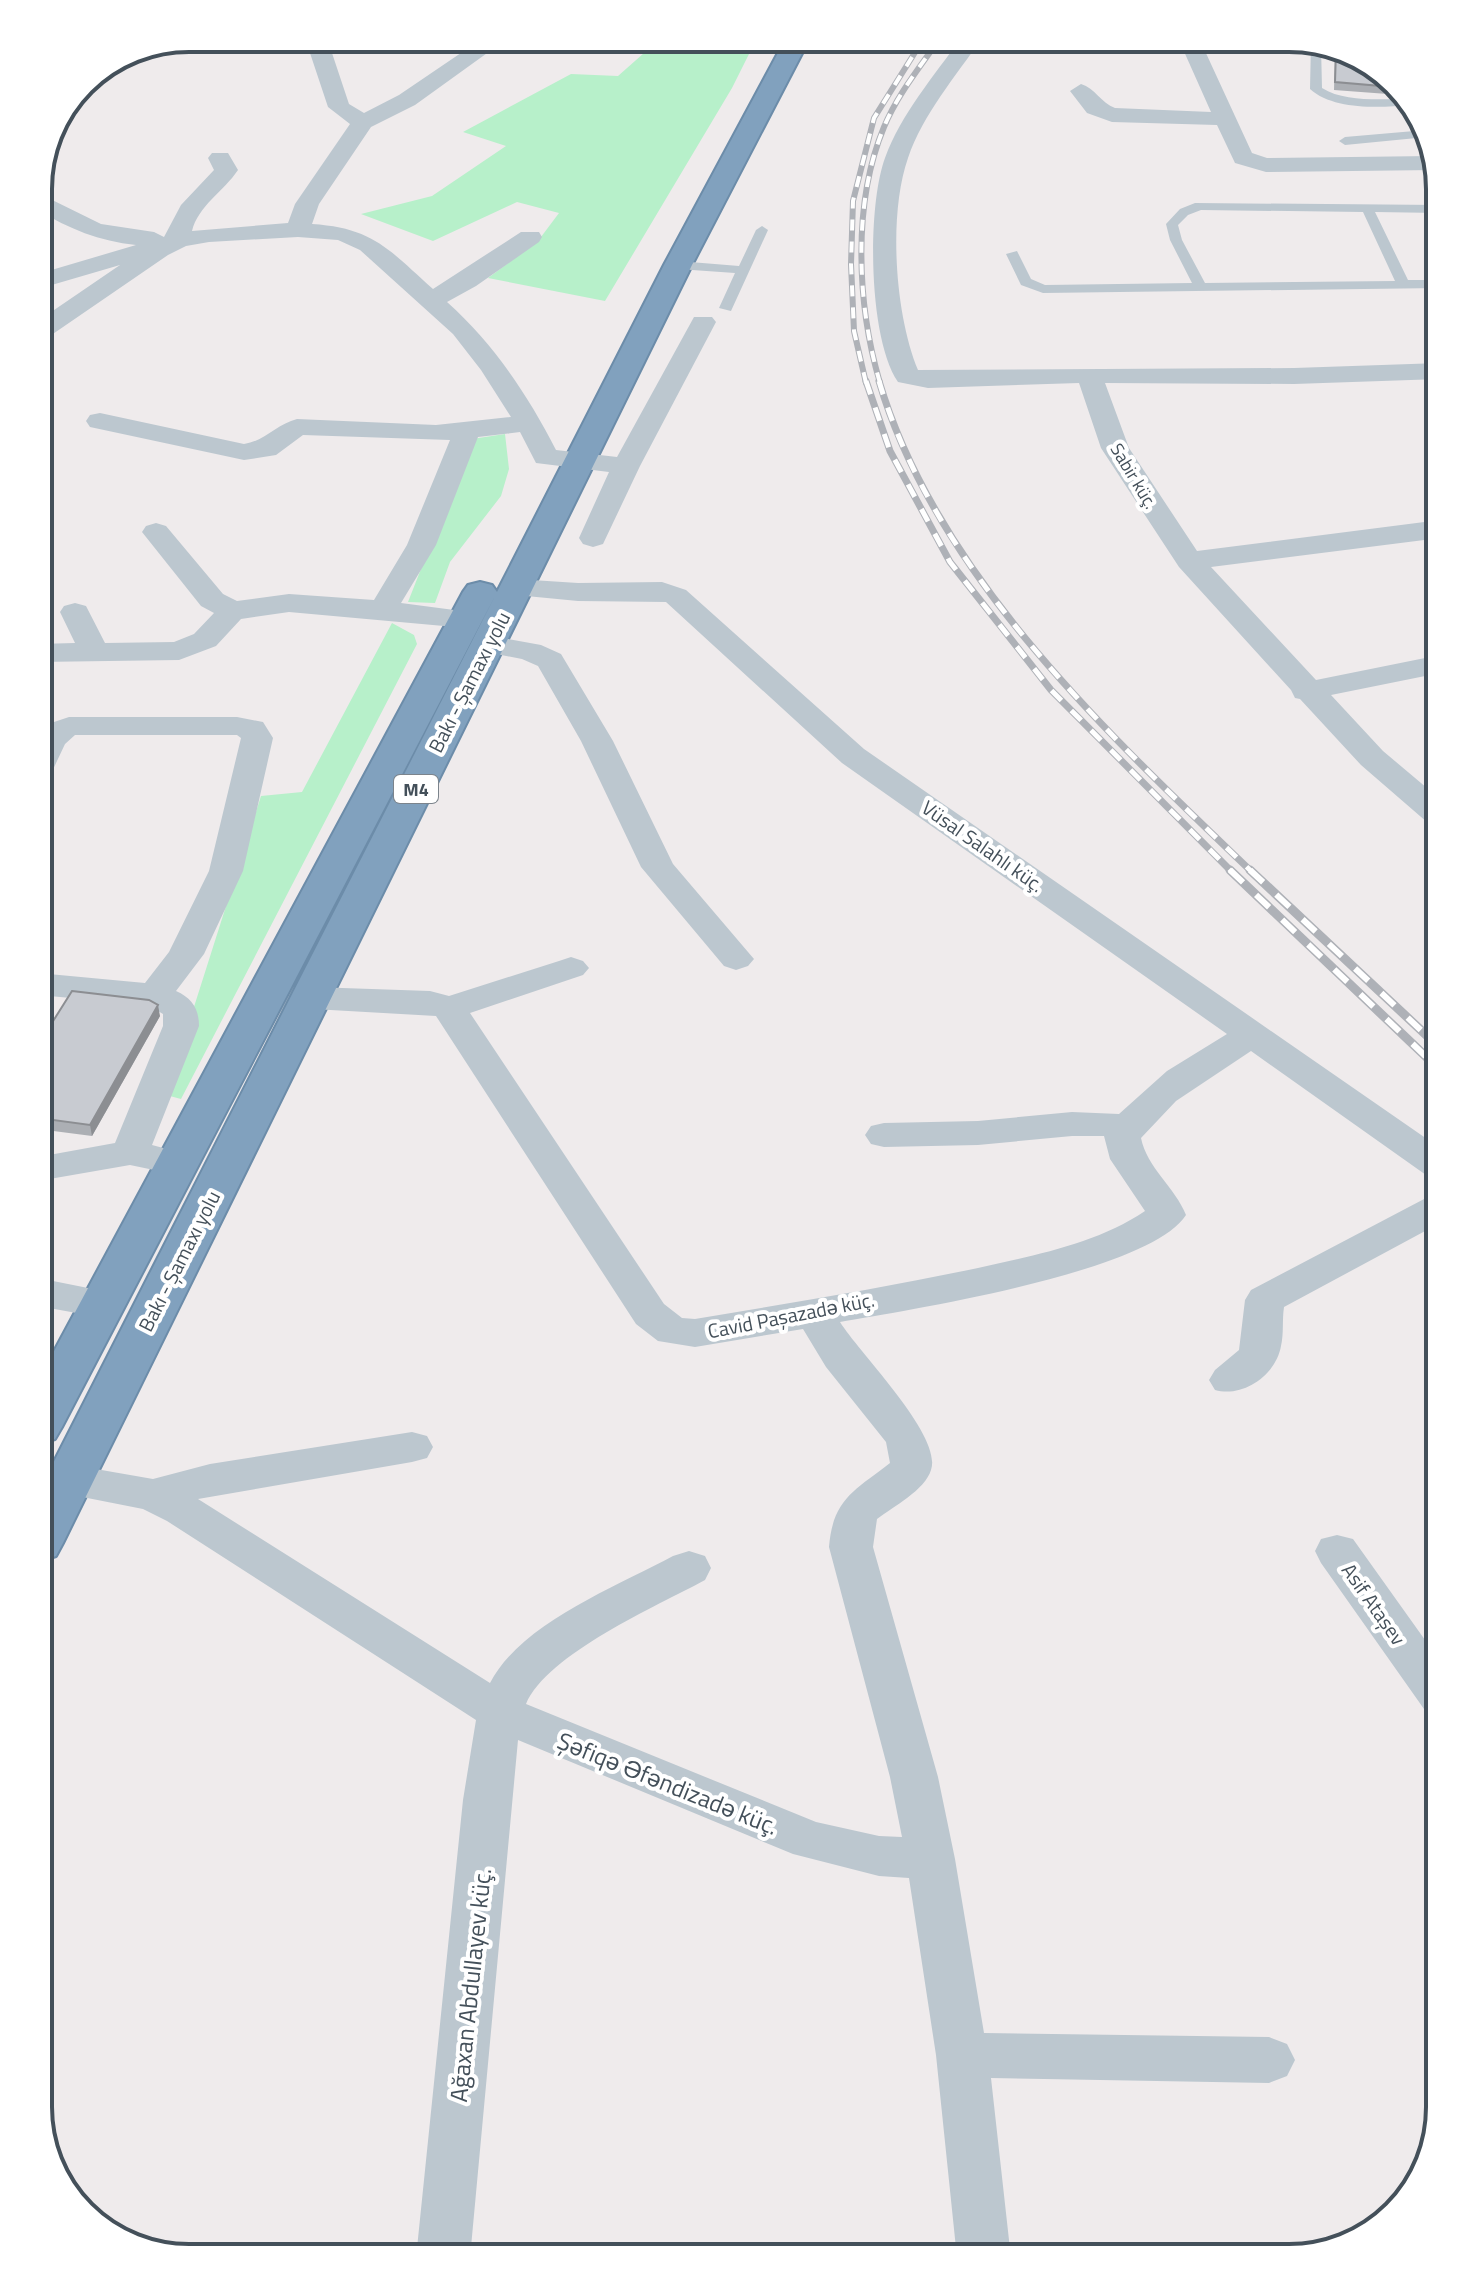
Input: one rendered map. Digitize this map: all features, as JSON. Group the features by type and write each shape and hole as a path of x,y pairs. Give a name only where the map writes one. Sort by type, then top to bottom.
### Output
{"highway":[{"name":"Bakı - Şamaxı yolu","path":"52,1513 313,998 476,632 516,588 565,460 652,263 742,103 766,52"},
{"name":"Bakı - Şamaxı yolu","path":"52,1401 177,1163 476,632 565,460 678,265 791,52"}],"street":[{"path":"321,52 339,107 363,122"},
{"path":"298,230 313,194 363,122 407,100 477,52"},
{"path":"962,52 911,127 895,160 887,205 892,336 907,376 928,380 1426,371"},
{"path":"1195,52 1243,158 1254,164 1423,163"},
{"path":"1081,91 1095,108 1112,115 1226,119"},
{"path":"179,240 178,224 185,214 222,179 226,170 220,158"},
{"path":"52,208 85,228 105,235 179,240"},
{"path":"52,278 179,240 233,232 298,230 342,233 369,245 462,329 492,366 529,423 543,452 565,460 626,466"},
{"path":"430,301 477,275 530,237"},
{"path":"52,323 159,250 179,240"},
{"path":"593,538 626,466 714,315"},
{"name":"Sabir küç.","path":"1091,375 1115,448 1189,561 1306,691 1372,758 1426,804"},
{"path":"100,421 244,452 266,449 297,427 467,432 529,423"},
{"path":"382,610 410,569 467,432"},
{"path":"1189,561 1426,531"},
{"path":"156,532 212,600 232,611 289,603 382,610 476,632 550,660 597,741 658,867 736,959"},
{"name":"Vüsal Salahlı küç.","path":"516,588 578,592 641,589 676,596 853,756 1426,1156"},
{"path":"52,653 179,651 205,640 232,611"},
{"path":"75,612 95,653"},
{"path":"1306,691 1426,667"},
{"path":"52,738 69,726 237,726 252,729 257,738 226,871 186,954 155,995"},
{"path":"313,998 430,1002 449,1008 571,968"},
{"path":"52,985 155,995 172,1002 181,1012 181,1026 130,1153"},
{"name":"Cavid Paşazadə küç.","path":"449,1008 650,1314 672,1331 695,1333 1014,1273 1080,1257 1157,1226 1166,1215 1163,1201 1126,1154 1122,1138 1127,1128"},
{"path":"884,1135 928,1131 976,1133 1093,1123 1127,1128 1175,1083 1253,1035"},
{"path":"52,1167 130,1153 177,1163"},
{"path":"1230,1380 1255,1362 1262,1349 1260,1319 1265,1300 1426,1214"},
{"path":"52,1295 104,1304"},
{"path":"812,1311 841,1357 906,1437 912,1455 910,1470 862,1508 853,1522 851,1547 914,1777 931,1859 962,2055 982,2244"},
{"path":"153,1495 210,1480 412,1447"},
{"name":"Şəfiqə Əfəndizadə küç.","path":"67,1480 153,1495 182,1510 501,1713 810,1840 879,1856 931,1859"},
{"name":"Asif Ataşev","path":"1337,1551 1426,1676"},
{"name":"Ağaxan Abdullayev küç.","path":"444,2244 488,1799 501,1713 510,1688 552,1646 689,1568"},
{"path":"962,2055 1269,2060"}],"lane":[{"path":"1315,55 1316,89 1320,93 1339,98 1394,101"},
{"path":"1345,141 1415,134"},
{"path":"1201,287 1176,240 1172,224 1184,212 1199,206 1426,209"},
{"path":"1367,208 1404,285"},
{"path":"714,315 743,270 762,230"},
{"path":"1012,254 1026,282 1043,289 1426,284"},
{"path":"678,265 743,270"}],"green space":[{"path":"645,52 750,52 732,88 605,301 488,278 538,241 559,213 517,202 433,241 361,214 432,196 506,146 463,132 571,74 618,76"},
{"path":"505,434 509,469 501,496 450,562 435,603 408,602 472,439"},
{"path":"392,623 414,635 417,644 181,1099 166,1095 261,796 302,792"}],"building":[{"path":"1336,60 1379,86 1335,82"},
{"path":"72,991 149,1000 158,1005 90,1125 52,1120 52,1023"}],"railway":[{"path":"866,383 854,331 851,264 853,201 874,118 915,52"},
{"path":"880,383 866,321 863,288 861,255 867,189 874,157 889,115 930,52"},
{"path":"866,381 890,451 950,562 1051,690 1230,870"},
{"path":"879,381 906,452 941,520 985,586 1087,708 1252,872"},
{"path":"1230,870 1426,1057"},
{"path":"1250,870 1426,1035"}]}
